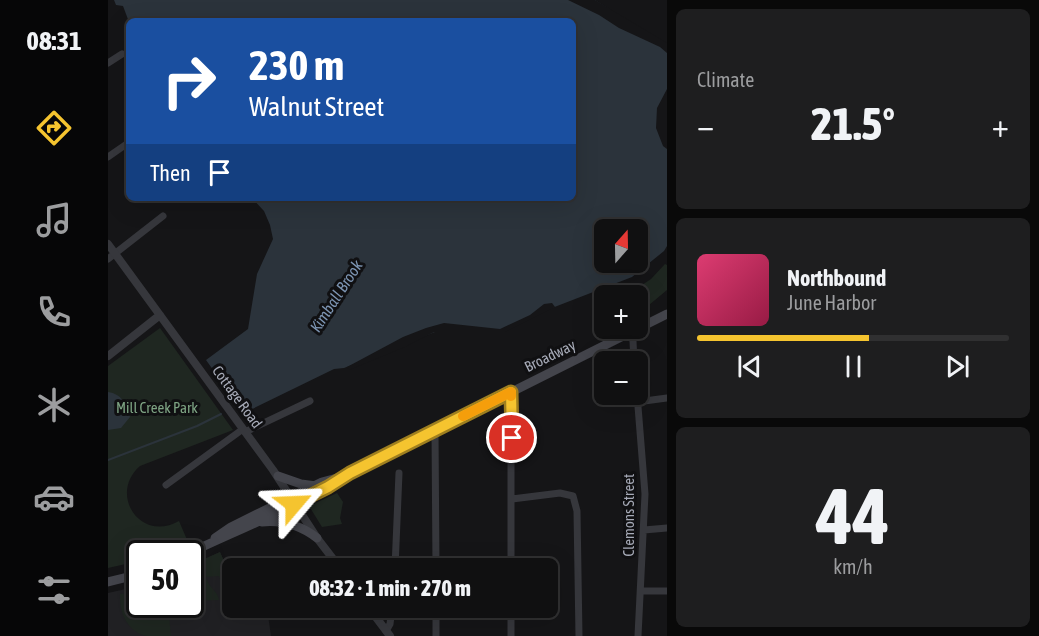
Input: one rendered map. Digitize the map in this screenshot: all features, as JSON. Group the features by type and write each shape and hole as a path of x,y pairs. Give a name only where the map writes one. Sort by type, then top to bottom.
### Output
{"main road":[{"name":"Broadway","path":"648,324 667,314"},
{"name":"Broadway","path":"204,545 259,522 316,486 350,473 618,339"},
{"name":"Broadway","path":"210,542 231,527 328,487 350,473"},
{"path":"278,476 301,484 316,486"},
{"path":"259,522 271,521 294,525 317,538"},
{"path":"108,582 126,578"}],"street":[{"path":"108,63 122,54"},
{"path":"108,157 126,144"},
{"path":"111,257 163,216"},
{"name":"Cottage Road","path":"108,244 111,257 160,315 278,476 292,501 332,558"},
{"path":"108,356 160,315"},
{"path":"511,392 512,558"},
{"path":"648,398 667,398"},
{"path":"166,485 244,430 310,401"},
{"name":"Clemons Street","path":"638,405 645,494 638,636"},
{"path":"435,431 436,558"},
{"path":"395,558 399,473"},
{"path":"512,499 560,493 573,496 577,512 579,636"},
{"path":"644,530 667,528"},
{"path":"641,591 667,591"},
{"path":"377,618 388,633"},
{"path":"388,633 391,618"},
{"path":"436,618 436,636"},
{"path":"511,618 511,636"}],"shaded area":[{"path":"220,552 223,558 222,618 268,618 271,636 108,636 108,593 126,589 126,618 204,618 204,559"}],"green space":[{"path":"665,264 667,265 667,290 648,306 648,285 642,285"},
{"name":"Mill Creek Park","path":"160,328 233,430 140,466 131,477 127,490 128,502 133,512 141,521 152,526 165,526 179,521 187,540 126,540 126,564 108,568 108,366"},
{"path":"337,493 343,502 340,518 342,524 322,527 309,506"},
{"path":"220,552 223,558 222,583 219,576 204,577 204,559"},
{"path":"204,579 207,579 219,600 204,601"},
{"path":"126,593 126,618 169,618 171,636 147,636 129,626 121,608 120,594"}],"water":[{"path":"114,0 595,0 667,46 667,89 657,108 656,128 663,146 667,149 667,246 648,264 648,219 594,219 594,273 637,273 632,277 611,285 594,285 594,292 501,331 445,328 344,368 334,369 244,413 206,360 248,329 257,274 273,239 264,211 255,201 576,201 576,18 128,18 123,6 116,5"},
{"path":"108,392 120,397 130,417 121,428 108,430"}],"pier":[{"path":"568,0 595,0 667,43 667,53 660,47"},
{"path":"552,303 555,307 505,332 434,332 405,347 349,370 347,367 403,337 426,328 444,323 500,329 530,315 544,304"}],"waterway":[{"name":"Kimball Brook","path":"108,460 197,426 221,414"}],"slow traffic":[{"path":"463,416 511,392 511,396"}],"route":[{"path":"294,504 350,473 511,392 512,438"}]}
